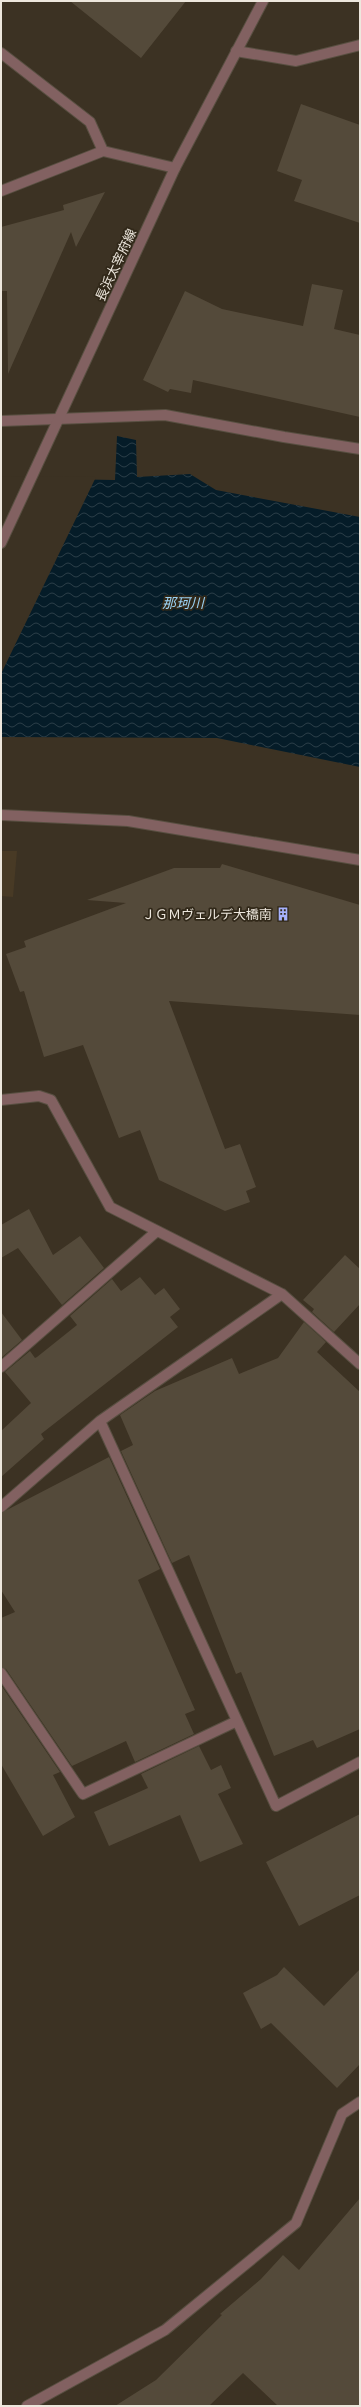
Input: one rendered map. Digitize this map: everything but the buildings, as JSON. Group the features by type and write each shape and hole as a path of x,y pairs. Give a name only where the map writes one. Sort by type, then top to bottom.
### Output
{"street":[{"name":"長浜太宰府線","path":"1,543 61,418 175,168 263,1"},
{"path":"236,51 296,61 360,45"},
{"path":"1,53 90,122 103,150"},
{"path":"1,191 103,150 175,168"},
{"path":"1,421 165,415 284,437 360,449"},
{"path":"1,815 128,821 360,860"},
{"path":"1,1100 39,1096 51,1100 110,1207 282,1294 360,1364"},
{"path":"1,1367 157,1231"},
{"path":"1,1507 100,1420 282,1294"},
{"path":"100,1420 276,1806 360,1762"},
{"path":"1,1673 83,1794 237,1720"},
{"path":"27,2406 165,2330 296,2223 342,2114 360,2102"}],"shaded area":[{"path":"1,851 17,851 13,897 1,896"}],"water":[{"name":"那珂川","path":"117,436 136,440 137,477 190,474 216,490 360,517 360,767 217,738 1,737 1,478 115,480"}],"pier":[{"path":"1,476 96,477 1,674"}],"place":[{"name":"ＪＧＭヴェルデ大橋南","path":"283,914"}]}
